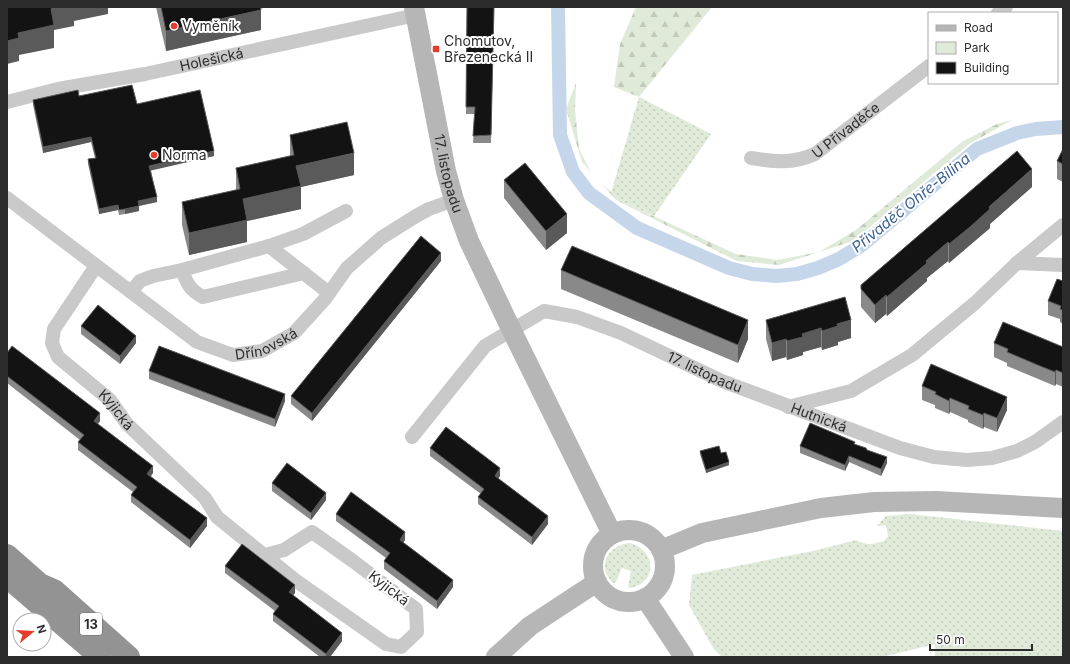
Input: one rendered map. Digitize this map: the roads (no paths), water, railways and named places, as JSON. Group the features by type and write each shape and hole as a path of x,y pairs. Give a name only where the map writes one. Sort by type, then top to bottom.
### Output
{"highway":[{"name":"13","path":"7,555 40,584 54,590 129,657"},
{"name":"13","path":"7,577 100,657"}],"street":[{"name":"Holešická","path":"7,102 58,89 145,74 415,11"},
{"name":"17. listopadu","path":"415,11 446,171 454,200 470,241 512,331 612,534"},
{"name":"U Přivaděče","path":"751,158 786,162 815,154 928,67"},
{"name":"Dřínovská","path":"7,198 197,342 233,355 262,351 294,333 325,299 347,268 381,238 429,209 454,200"},
{"path":"131,292 140,281 153,276 182,270 269,246 303,234 346,211"},
{"name":"Hutnická","path":"788,407 851,391 912,355 975,303 1017,263 1063,225"},
{"path":"269,246 329,293"},
{"path":"1017,263 1063,265"},
{"name":"Kyjická","path":"96,266 54,328 52,343 58,357 110,400 127,424 205,498 217,517 296,580 386,644 401,647 417,632 416,609 354,561 312,532 284,550 265,555"},
{"path":"182,270 193,291 203,297 304,273"},
{"name":"17. listopadu","path":"512,331 544,311 578,317 621,333 722,381 788,407"},
{"path":"412,438 485,346 512,331"},
{"name":"Hutnická","path":"788,407 900,448 934,457 967,460 987,459 1017,450 1035,442 1061,427"},
{"path":"661,550 702,534 772,517 821,508 874,502 936,501 1063,508"},
{"path":"623,530 634,530 645,534 654,540 661,550 664,560 664,571 662,577 654,591 645,598 634,601 623,601 613,598 604,591 597,582 593,572 593,560 603,540 612,534 623,530"},
{"path":"496,657 530,626 597,582"},
{"path":"645,598 684,657"}],"waterway":[{"name":"Přivaděč Ohře-Bílina","path":"558,7 560,135 573,172 589,193 637,228 729,268 752,274 776,276 797,274 818,268 839,259 862,245 977,149 1017,133 1036,129 1063,127"}],"place":[{"name":"Vyměník","path":"174,26"},
{"name":"Chomutov, Březenecká II","path":"436,49"},
{"name":"Norma","path":"154,155"}]}
